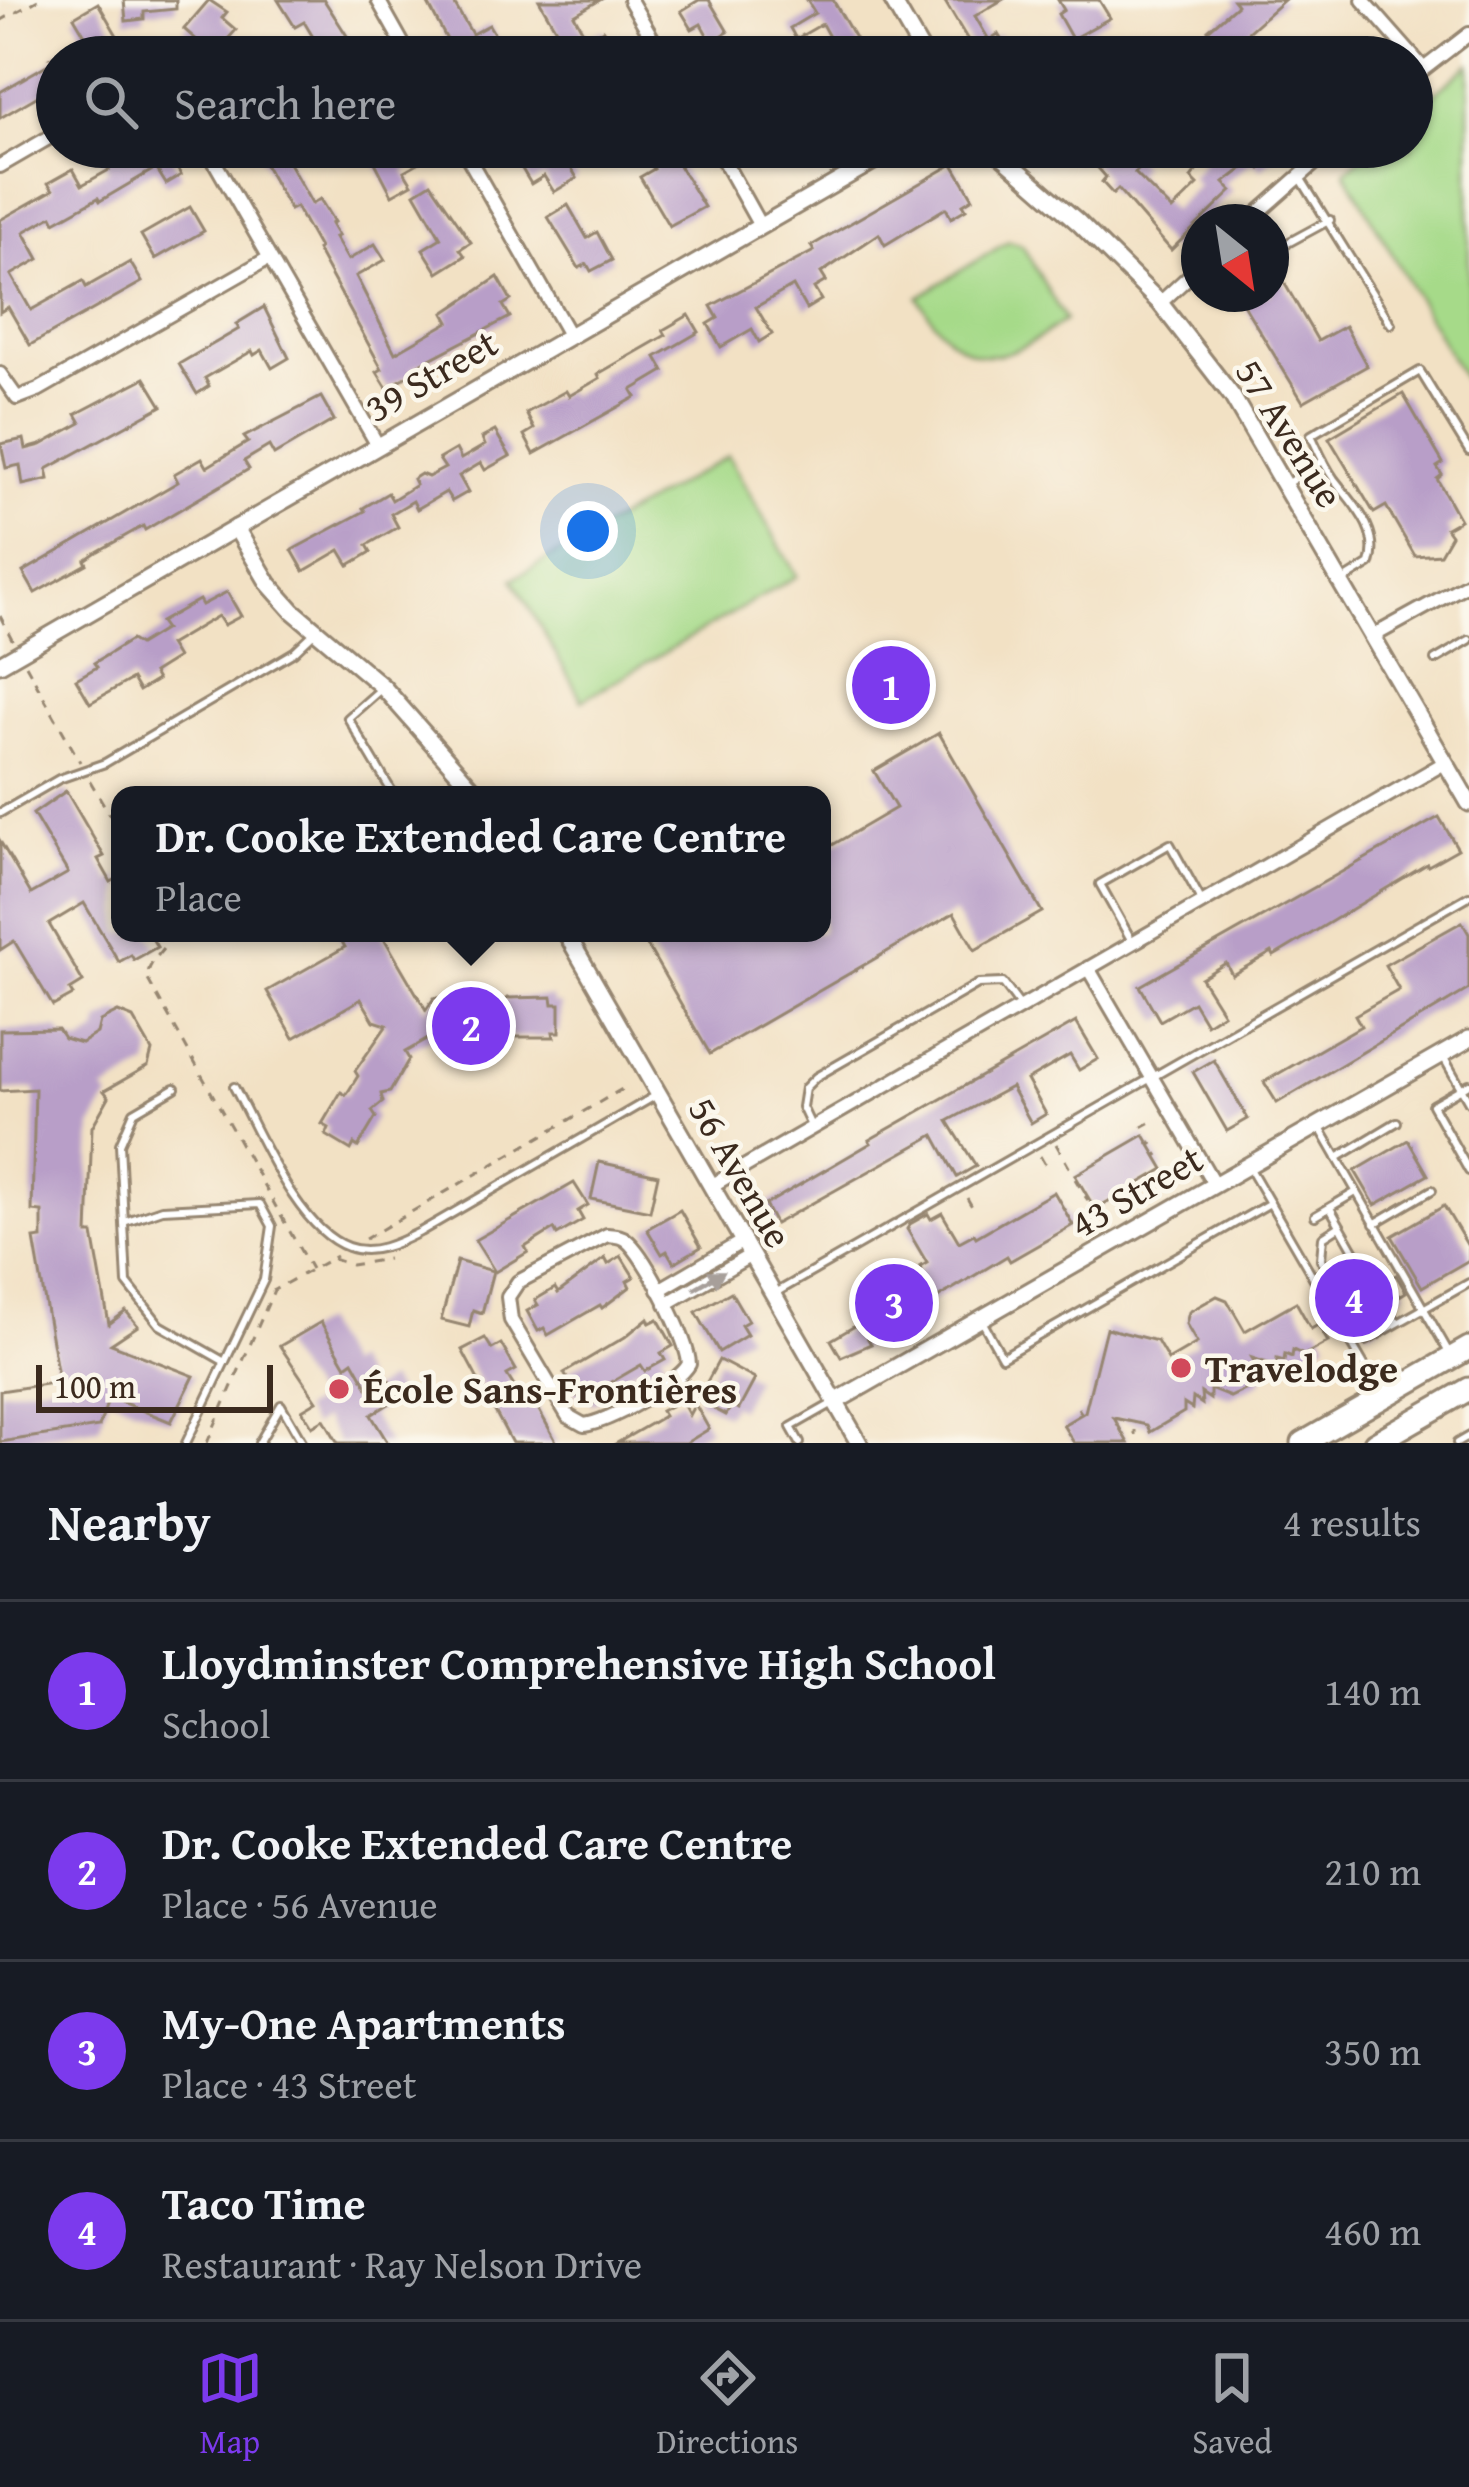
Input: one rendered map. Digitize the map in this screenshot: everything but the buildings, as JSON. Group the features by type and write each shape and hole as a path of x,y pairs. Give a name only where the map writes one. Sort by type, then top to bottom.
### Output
{"highway":[{"path":"1303,1443 1460,1353"},
{"path":"1375,1443 1469,1389"}],"street":[{"path":"378,0 398,36"},
{"path":"630,0 651,36"},
{"path":"892,0 913,36"},
{"path":"1363,0 1390,36"},
{"path":"1433,62 1469,34"},
{"path":"0,166 36,145"},
{"path":"218,168 377,444"},
{"path":"474,168 568,333"},
{"path":"728,168 759,224"},
{"name":"39 Street","path":"0,664 860,168"},
{"name":"57 Avenue","path":"1016,168 1160,303 1232,396 1469,803"},
{"path":"1268,204 1309,168"},
{"path":"0,374 17,398 38,390 269,258"},
{"path":"1160,303 1181,283"},
{"path":"236,528 269,584 383,687 470,786"},
{"path":"1373,636 1468,587"},
{"path":"711,1186 1446,762"},
{"name":"56 Avenue","path":"571,942 859,1443"},
{"path":"1088,968 1214,1184"},
{"name":"43 Street","path":"836,1402 1469,1039"},
{"path":"607,1235 629,1242 667,1304 688,1352 685,1372 607,1419 584,1425 568,1416 507,1308 518,1282 607,1235"},
{"path":"658,1290 747,1248"},
{"path":"667,1304 747,1248"}],"lane":[{"path":"1299,177 1391,324"},
{"path":"1289,243 1330,220"},
{"path":"1342,581 1370,564 1373,554 1361,512 1323,461 1311,435 1420,370 1469,451"},
{"path":"1286,484 1323,461"},
{"path":"0,813 59,779 105,764 294,652 316,630"},
{"path":"1435,660 1469,640"},
{"path":"383,687 348,718 389,786"},
{"path":"1132,943 1100,884 1170,844 1202,902"},
{"path":"774,1294 1469,896"},
{"path":"812,1128 802,1108 806,1088 848,1059 978,984 1003,983 1021,1007"},
{"path":"1442,1054 1465,1086 1469,1102"},
{"path":"1465,1086 1432,1106 1469,1171"},
{"path":"234,1087 314,1226 350,1248 368,1249 388,1247 420,1232 658,1094"},
{"path":"175,1088 134,1112 120,1144 127,1283 160,1325 226,1361"},
{"path":"1337,1158 1397,1122"},
{"path":"1318,1125 1424,1309 1460,1353"},
{"path":"1248,1165 1383,1397"},
{"path":"1374,1224 1432,1190"},
{"path":"1315,1216 1356,1192"},
{"path":"124,1222 162,1209 260,1204 272,1226 266,1272 186,1443"},
{"path":"981,1318 1002,1358 1270,1204"},
{"path":"1330,1208 1375,1287"},
{"path":"1340,1226 1323,1237 1321,1259 1366,1341 1469,1283"},
{"path":"1386,1304 1397,1323"},
{"path":"800,1443 791,1427 836,1402"},
{"path":"259,1443 281,1405 303,1443"},
{"path":"1457,1443 1469,1436"}],"path":[{"path":"0,21 38,0"},
{"path":"1,619 12,638"},
{"path":"27,666 80,762"},
{"path":"90,781 111,817"},
{"path":"169,942 148,970 148,980 311,1269"},
{"path":"373,1235 629,1085"},
{"path":"1142,1127 1155,1120"},
{"path":"1050,1134 1070,1169"},
{"path":"1033,1144 1048,1170"},
{"path":"1076,1179 1080,1187"},
{"path":"960,1186 975,1212"},
{"path":"207,1443 274,1290 334,1257 343,1264 361,1265 395,1256"}],"green space":[{"path":"1469,64 1469,389 1345,171 1433,168 1433,95"},
{"path":"1009,241 1022,245 1065,320 1021,348 1002,354 967,350 934,322 918,297"},
{"path":"728,456 797,576 582,700 513,579"}],"place":[{"name":"Lloydminster Comprehensive High School","path":"891,685"},
{"name":"Dr. Cooke Extended Care Centre","path":"471,1026"},
{"name":"Taco Time","path":"1354,1298"},
{"name":"My-One Apartments","path":"894,1303"},
{"name":"Travelodge","path":"1181,1368"},
{"name":"École Sans-Frontières","path":"339,1389"}]}
